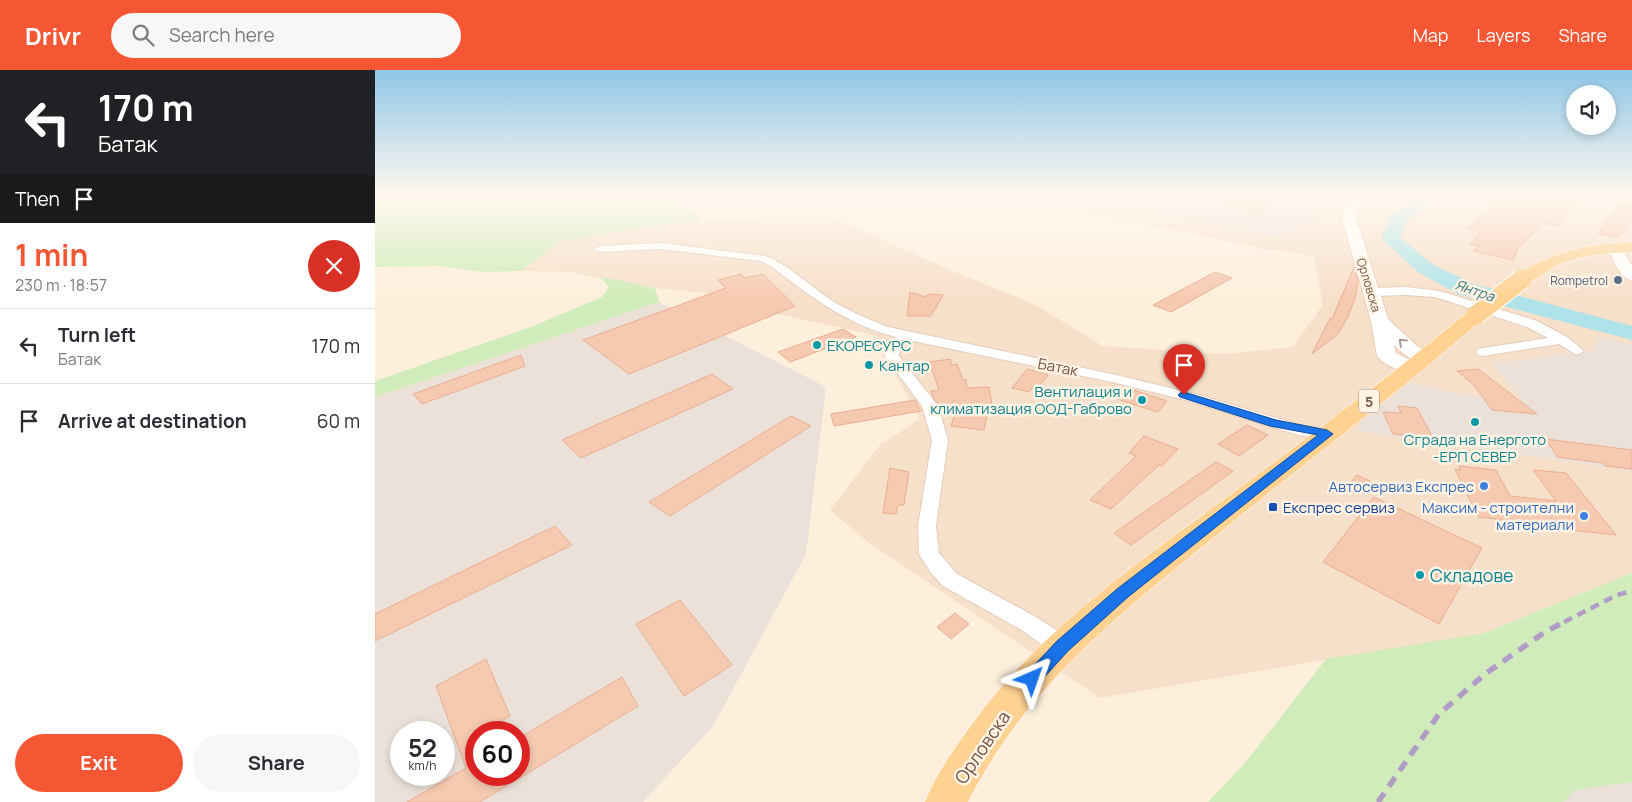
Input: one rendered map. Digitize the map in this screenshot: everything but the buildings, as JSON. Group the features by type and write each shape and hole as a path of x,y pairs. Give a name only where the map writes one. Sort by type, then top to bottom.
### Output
{"main road":[{"name":"5","path":"1419,363 1522,279 1551,261 1580,251 1624,247"},
{"name":"Орловска","path":"945,802 1001,716 1062,646 1130,587 1419,363"}],"street":[{"name":"Орловска","path":"1353,230 1380,321 1387,356 1419,363"},
{"name":"Батак","path":"599,249 661,246 762,258 773,263 814,294 858,320 883,330 904,336 1121,380 1195,398 1274,423 1327,434"},
{"path":"1624,247 1622,264 1632,276"},
{"path":"1372,292 1406,291 1436,294 1532,324 1562,340 1577,351"},
{"path":"904,336 891,355 930,406 940,440 927,526 929,554 937,568 950,580 1028,623 1062,646"},
{"path":"1483,352 1562,340"}],"shaded area":[{"path":"628,230 862,230 943,267 1034,304 1103,346 1225,354 1293,347 1323,304 1314,256 1260,248 1174,230 1632,230 1632,573 1484,633 1100,698 869,543 830,510 880,445 920,419 873,335 770,312 744,297 655,288 568,272 521,271 560,241"},
{"path":"1246,230 1292,230 1279,237"},
{"path":"659,302 826,387 806,554 713,726 643,802 375,802 375,397"},
{"path":"1599,336 1632,345 1632,471 1357,431 1361,421 1410,383 1461,394 1523,401 1491,364 1593,350"},
{"path":"1632,782 1632,802 1564,802 1575,790"}],"green space":[{"path":"375,230 628,230 560,241 521,271 483,272 439,266 375,267"},
{"path":"599,276 655,288 659,302 375,397 375,381 531,327 602,297 609,287"},
{"path":"1632,573 1632,782 1575,790 1564,802 1208,802 1245,763 1326,659 1484,633"}],"waterway":[{"name":"Янтра","path":"1393,230 1390,238 1425,268 1466,289 1632,333"}],"railway":[{"path":"1564,622 1617,595 1632,591"},
{"path":"1378,802 1439,714 1485,674 1545,632 1566,621"}],"place":[{"name":"Rompetrol","path":"1618,280"},
{"name":"ЕКОРЕСУРС","path":"817,345"},
{"name":"Кантар","path":"869,365"},
{"name":"Вентилация и климатизация ООД-Габрово","path":"1142,400"},
{"name":"Сграда на Енергото -ЕРП СЕВЕР","path":"1475,422"},
{"name":"Автосервиз Експрес","path":"1484,486"},
{"name":"Експрес сервиз","path":"1273,507"},
{"name":"Максим - строителни материали","path":"1584,516"},
{"name":"Складове","path":"1420,575"}],"route":[{"path":"1032,679 1062,646 1123,593 1327,434 1299,430 1184,395"}]}
